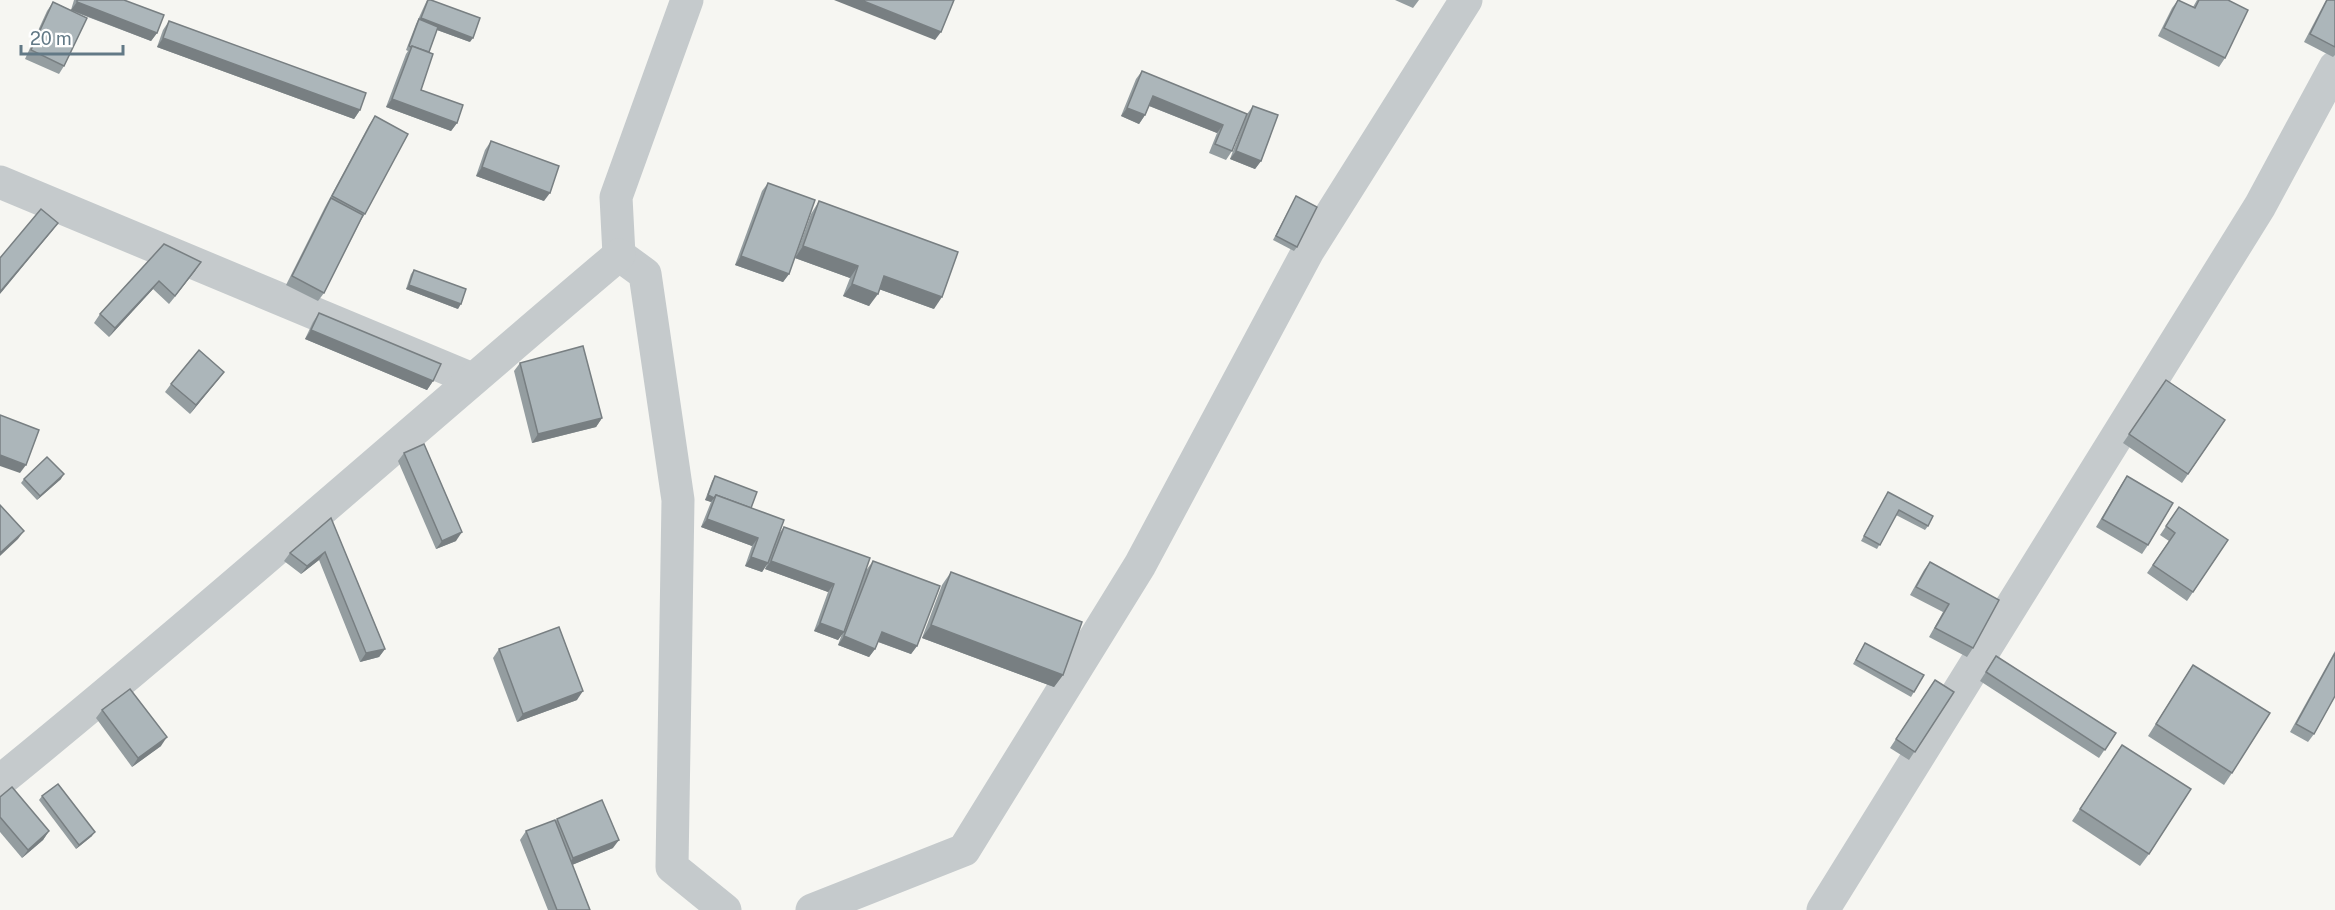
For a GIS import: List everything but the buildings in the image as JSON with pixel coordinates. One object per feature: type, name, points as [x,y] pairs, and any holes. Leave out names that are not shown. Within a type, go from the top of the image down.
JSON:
[{"type":"street","points":[[619,255],[616,197],[687,0]]},
{"type":"street","points":[[812,910],[964,850],[1140,565],[1308,250],[1466,0]]},
{"type":"street","points":[[1823,910],[2260,206],[2335,67]]},
{"type":"street","points":[[0,182],[472,379]]},
{"type":"street","points":[[0,781],[122,681],[619,255]]},
{"type":"street","points":[[619,255],[645,274],[678,500],[672,867],[725,910]]}]
